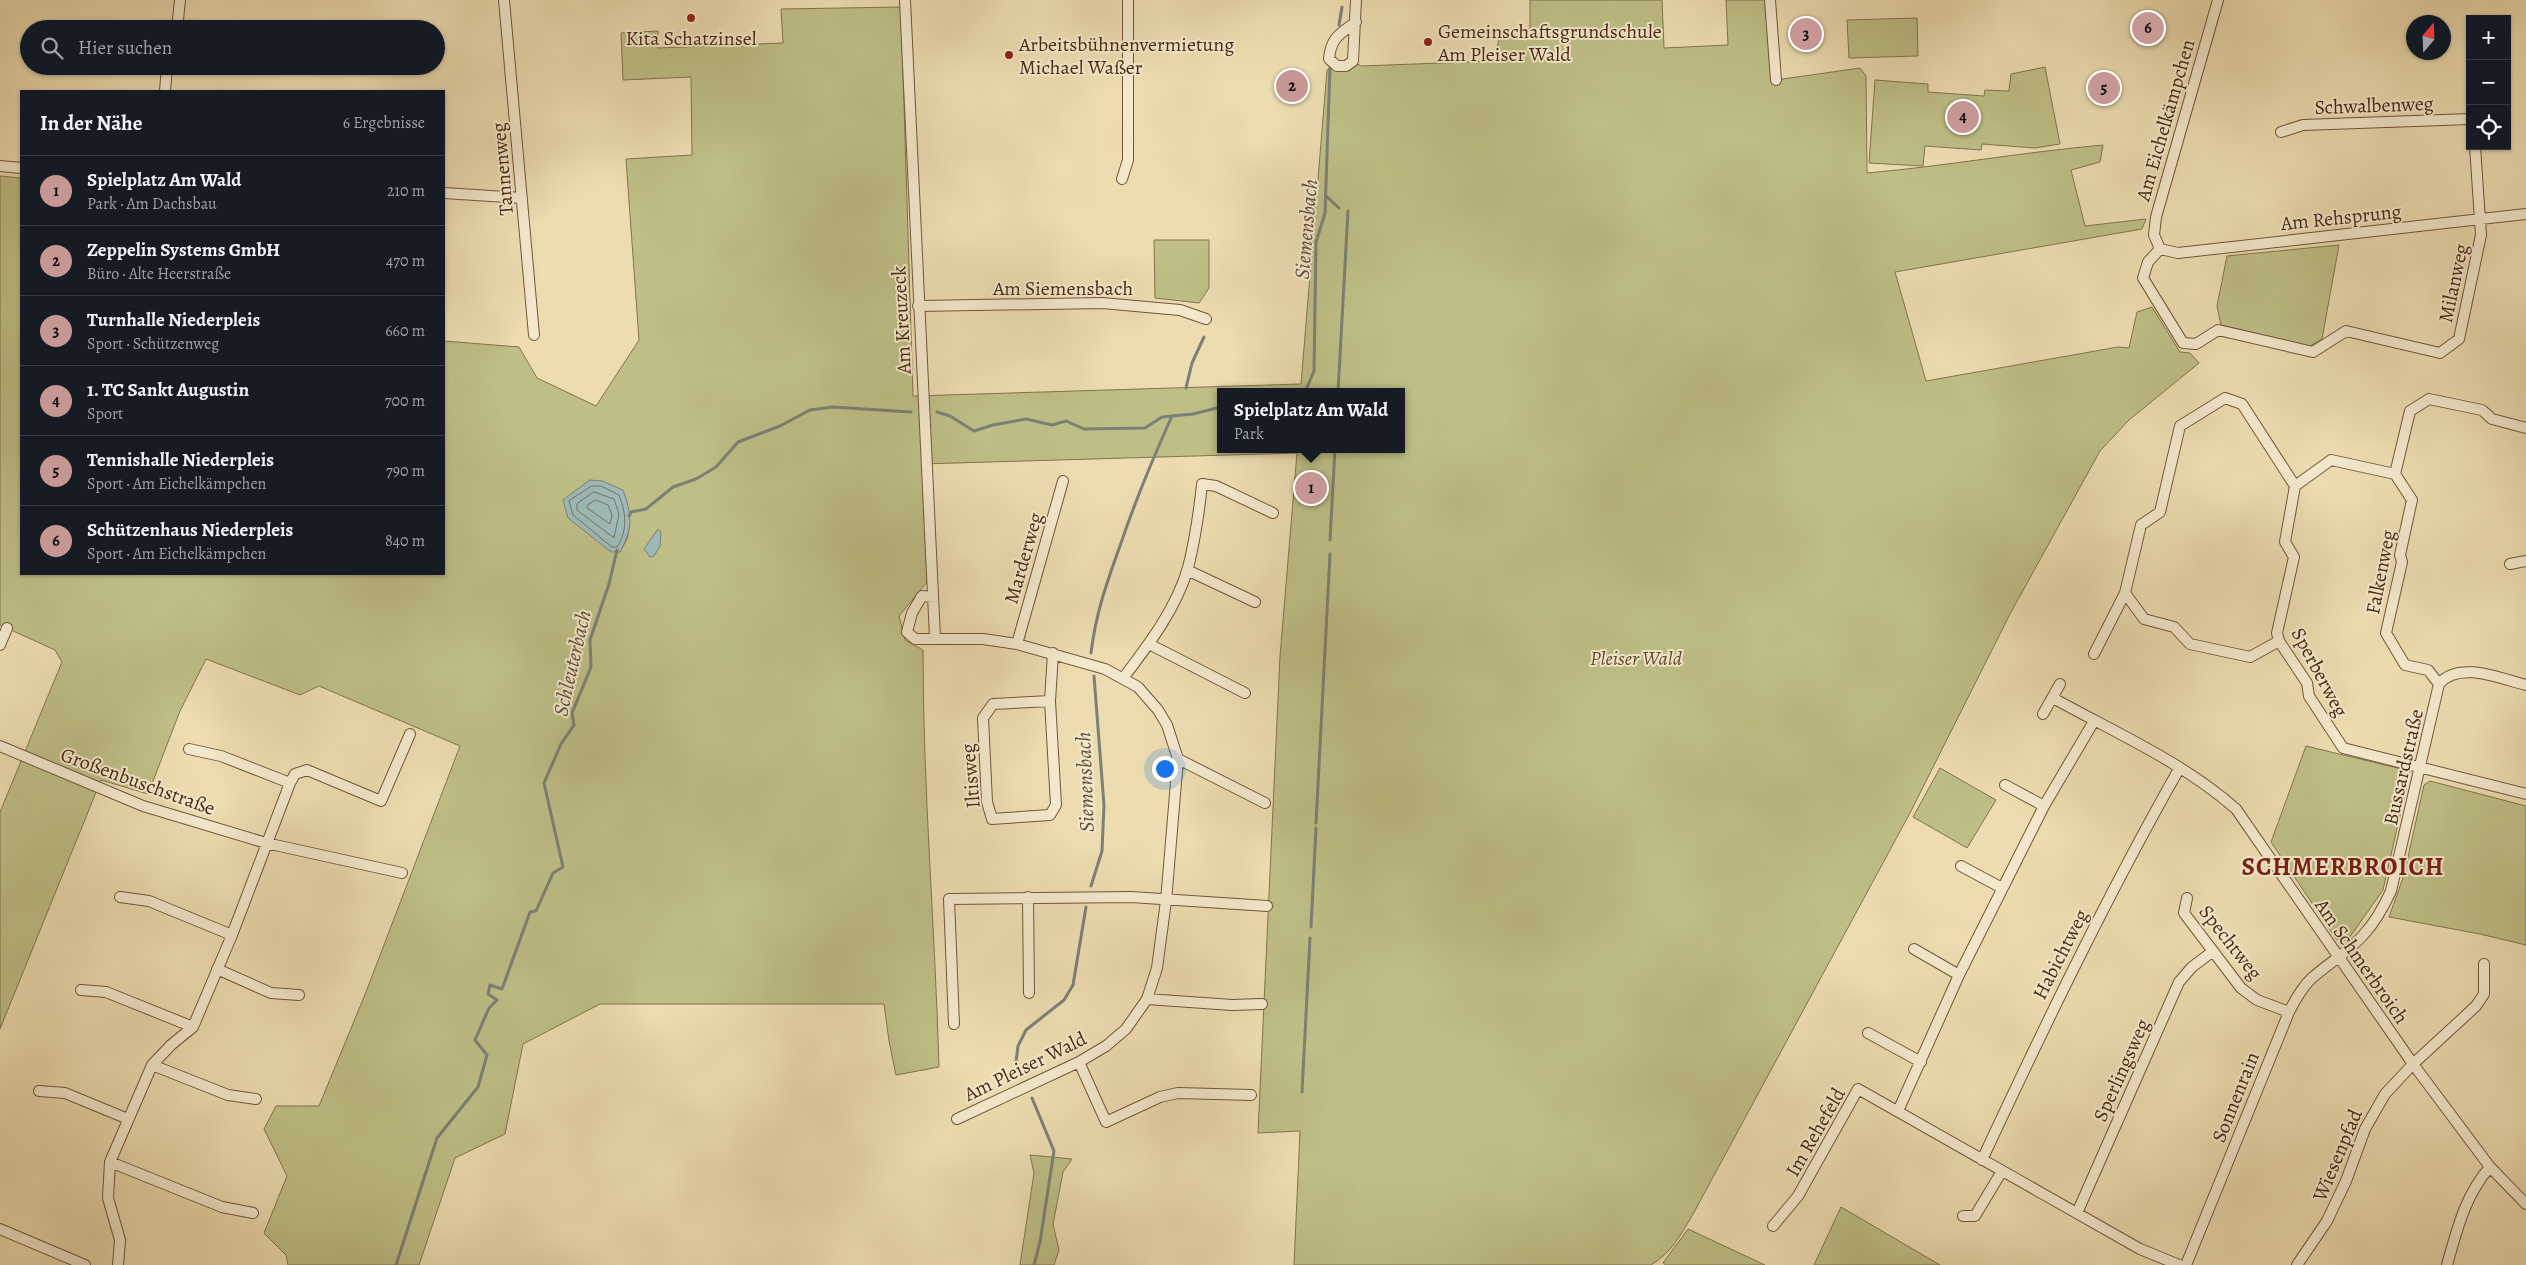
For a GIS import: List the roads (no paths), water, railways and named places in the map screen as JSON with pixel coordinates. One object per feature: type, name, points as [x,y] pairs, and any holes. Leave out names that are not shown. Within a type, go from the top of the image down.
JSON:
[{"type":"street","points":[[178,20],[180,0]]},
{"type":"street","name":"Tannenweg","points":[[504,0],[534,335]]},
{"type":"street","name":"Am Kreuzeck","points":[[905,0],[935,638]]},
{"type":"street","points":[[1122,179],[1128,160],[1128,0]]},
{"type":"street","points":[[1356,0],[1356,22]]},
{"type":"street","points":[[1770,0],[1776,80]]},
{"type":"street","name":"Am Eichelkämpchen","points":[[2160,249],[2154,235],[2156,217],[2218,0]]},
{"type":"street","points":[[165,90],[166,75]]},
{"type":"street","name":"Schwalbenweg","points":[[2281,132],[2303,125],[2466,119]]},
{"type":"street","points":[[2475,150],[2481,219]]},
{"type":"street","points":[[0,166],[20,168]]},
{"type":"street","points":[[445,193],[522,198]]},
{"type":"street","name":"Am Rehsprung","points":[[2160,249],[2178,253],[2526,214]]},
{"type":"street","name":"Milanweg","points":[[2160,249],[2148,262],[2143,278],[2182,343],[2196,344],[2218,330],[2312,352],[2346,331],[2440,353],[2459,339],[2482,235],[2481,219]]},
{"type":"street","name":"Am Siemensbach","points":[[918,306],[1102,303],[1180,310],[1206,319]]},
{"type":"street","points":[[2094,654],[2125,593],[2141,525],[2160,512],[2180,426],[2225,398],[2242,404],[2295,486],[2331,460],[2395,474],[2410,411],[2429,399],[2482,410],[2492,419],[2526,428]]},
{"type":"street","name":"Falkenweg","points":[[2395,474],[2412,500],[2400,555],[2402,562],[2386,633],[2405,665],[2428,670],[2439,684]]},
{"type":"street","name":"Marderweg","points":[[1017,644],[1063,481]]},
{"type":"street","points":[[1124,677],[1150,644],[1173,603],[1187,570],[1196,534],[1202,484],[1216,486],[1273,513]]},
{"type":"street","name":"Sperberweg","points":[[2295,486],[2285,542],[2294,557],[2277,633],[2279,641],[2307,684],[2309,696],[2343,748],[2405,762],[2420,768],[2526,794]]},
{"type":"street","points":[[2510,564],[2526,561]]},
{"type":"street","points":[[1187,570],[1255,602]]},
{"type":"street","points":[[2125,593],[2144,619],[2174,627],[2190,644],[2250,657],[2279,641]]},
{"type":"street","name":"Am Pleiser Wald","points":[[933,597],[922,596],[908,621],[907,632],[915,639],[935,638],[1017,644],[1106,669],[1124,677],[1138,687],[1158,710],[1166,724],[1178,759],[1166,901],[1157,968],[1147,999],[1126,1029],[1106,1046],[1079,1062],[957,1119]]},
{"type":"street","points":[[0,645],[8,628]]},
{"type":"street","points":[[1150,644],[1245,693]]},
{"type":"street","name":"Iltisweg","points":[[1050,700],[993,704],[983,718],[986,802],[992,820],[1050,815],[1056,805],[1050,700],[1053,653]]},
{"type":"street","name":"Bussardstraße","points":[[2338,959],[2365,934],[2375,921],[2391,890],[2439,684],[2454,674],[2472,672],[2526,685]]},
{"type":"street","points":[[2043,714],[2060,684]]},
{"type":"street","name":"Am Schmerbroich","points":[[2052,698],[2104,725],[2207,785],[2236,809],[2338,959],[2414,1064],[2490,1167],[2526,1204]]},
{"type":"street","points":[[1898,1111],[1959,976],[2002,888],[2044,806],[2094,721]]},
{"type":"street","points":[[118,1265],[120,1240],[108,1198],[110,1162],[152,1065],[171,1045],[193,1027],[232,935],[290,783],[295,774],[307,770],[382,800],[410,734]]},
{"type":"street","name":"Großenbuschstraße","points":[[0,746],[143,806],[266,843],[402,873]]},
{"type":"street","points":[[189,749],[221,756],[290,783]]},
{"type":"street","points":[[1178,759],[1265,803]]},
{"type":"street","name":"Habichtweg","points":[[1982,1160],[2088,936],[2127,860],[2179,769]]},
{"type":"street","points":[[2005,785],[2044,806]]},
{"type":"street","points":[[1961,866],[2002,888]]},
{"type":"street","points":[[120,897],[149,900],[232,935]]},
{"type":"street","points":[[1028,897],[1029,993]]},
{"type":"street","points":[[954,1024],[949,899],[1130,897],[1166,901],[1267,906]]},
{"type":"street","name":"Spechtweg","points":[[2187,898],[2184,913],[2241,988],[2257,1000],[2288,1012]]},
{"type":"street","points":[[1914,950],[1959,976]]},
{"type":"street","name":"Sperlingsweg","points":[[2077,1213],[2179,982],[2192,968],[2212,952]]},
{"type":"street","name":"Sonnenrain","points":[[2186,1265],[2288,1012],[2298,993],[2312,978],[2338,959]]},
{"type":"street","points":[[2414,1064],[2476,1006],[2484,994],[2484,964]]},
{"type":"street","points":[[217,969],[271,993],[299,995]]},
{"type":"street","points":[[81,990],[106,992],[193,1027]]},
{"type":"street","points":[[1147,999],[1232,1005],[1262,1004]]},
{"type":"street","points":[[1868,1033],[1920,1062]]},
{"type":"street","points":[[1079,1062],[1106,1122],[1160,1097],[1178,1093],[1251,1094]]},
{"type":"street","name":"Wiesenpfad","points":[[2297,1265],[2328,1221],[2376,1109],[2385,1094],[2414,1064]]},
{"type":"street","points":[[152,1065],[228,1095],[256,1099]]},
{"type":"street","name":"Im Rehefeld","points":[[1774,1226],[1798,1196],[1858,1089],[2140,1249],[2179,1265]]},
{"type":"street","points":[[39,1091],[65,1093],[128,1119]]},
{"type":"street","points":[[110,1162],[222,1207],[253,1212]]},
{"type":"street","points":[[2447,1265],[2468,1198],[2478,1181],[2490,1167]]},
{"type":"street","points":[[1963,1216],[1975,1216],[2002,1172]]},
{"type":"street","points":[[0,1228],[85,1265]]},
{"type":"water","points":[[590,480],[602,481],[623,490],[630,521],[627,536],[620,552],[611,552],[568,518],[563,500]]},
{"type":"water","points":[[658,529],[661,532],[660,546],[654,556],[650,557],[644,549]]},
{"type":"waterway","name":"Siemensbach","points":[[1339,25],[1342,7]]},
{"type":"waterway","name":"Siemensbach","points":[[1307,388],[1314,371],[1316,242],[1325,213],[1330,67]]},
{"type":"waterway","points":[[1326,196],[1339,208]]},
{"type":"waterway","points":[[1338,388],[1348,211]]},
{"type":"waterway","points":[[1186,388],[1192,363],[1204,337]]},
{"type":"waterway","name":"Schleuterbach","points":[[629,516],[631,512],[646,509],[673,487],[696,479],[716,467],[738,442],[780,426],[810,410],[833,407],[911,412]]},
{"type":"waterway","name":"Siemensbach","points":[[1091,653],[1099,610],[1111,571],[1151,463],[1172,416],[1193,414],[1217,408]]},
{"type":"waterway","name":"Schleuterbach","points":[[937,412],[950,416],[974,431],[993,425],[1026,419],[1052,425],[1066,421],[1084,429],[1145,428],[1162,417],[1172,416]]},
{"type":"waterway","points":[[1330,540],[1335,453]]},
{"type":"waterway","name":"Schleuterbach","points":[[396,1265],[437,1138],[478,1087],[487,1055],[475,1040],[489,1008],[497,1000],[488,994],[490,985],[502,989],[530,912],[536,911],[553,873],[563,867],[544,783],[561,744],[574,725],[572,713],[591,667],[590,640],[609,584],[617,550]]},
{"type":"waterway","points":[[1316,823],[1330,554]]},
{"type":"waterway","name":"Siemensbach","points":[[1091,886],[1102,851],[1104,805],[1094,676]]},
{"type":"waterway","points":[[1311,927],[1316,828]]},
{"type":"waterway","name":"Siemensbach","points":[[1016,1062],[1018,1046],[1026,1030],[1064,1000],[1073,985],[1086,907]]},
{"type":"waterway","points":[[1302,1092],[1310,938]]},
{"type":"waterway","name":"Siemensbach","points":[[1032,1098],[1054,1151],[1040,1242],[1034,1265]]},
{"type":"place","name":"Kita Schatzinsel","points":[[691,18]]},
{"type":"place","name":"Schützenhaus Niederpleis","points":[[2148,28]]},
{"type":"place","name":"Turnhalle Niederpleis","points":[[1806,34]]},
{"type":"place","name":"Gemeinschaftsgrundschule Am Pleiser Wald","points":[[1428,42]]},
{"type":"place","name":"Arbeitsbühnenvermietung Michael Waßer","points":[[1009,55]]},
{"type":"place","name":"Zeppelin Systems GmbH","points":[[1292,86]]},
{"type":"place","name":"Tennishalle Niederpleis","points":[[2104,88]]},
{"type":"place","name":"1. TC Sankt Augustin","points":[[1963,117]]},
{"type":"place","name":"Spielplatz Am Wald","points":[[1311,488]]},
{"type":"district","name":"SCHMERBROICH","points":[[2343,866]]},
{"type":"park label","name":"Pleiser Wald","points":[[1636,658]]}]
